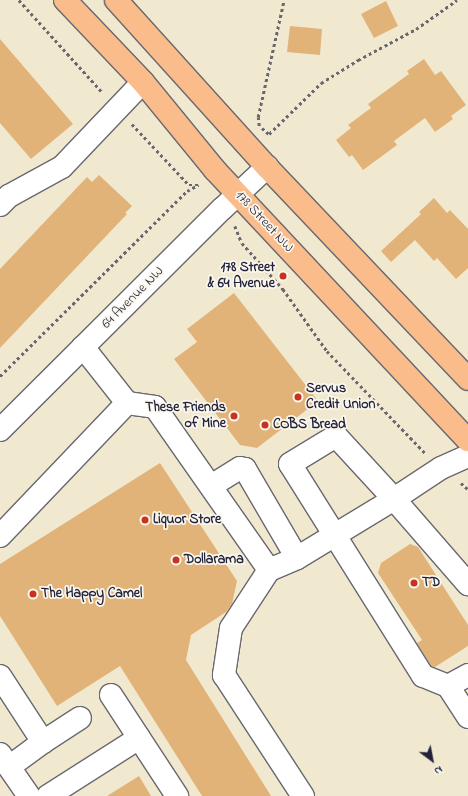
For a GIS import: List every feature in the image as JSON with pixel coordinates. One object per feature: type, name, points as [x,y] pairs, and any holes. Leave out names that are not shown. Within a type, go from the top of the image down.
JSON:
[{"type":"main road","name":"178 Street NW","points":[[65,0],[143,82],[207,178],[238,194],[468,440]]},
{"type":"main road","points":[[116,0],[266,167],[468,379]]},
{"type":"street","points":[[3,196],[62,167],[143,82]]},
{"type":"street","name":"64 Avenue NW","points":[[0,430],[266,167]]},
{"type":"street","points":[[83,347],[127,403],[155,407],[269,570]]},
{"type":"street","points":[[0,536],[127,403]]},
{"type":"street","points":[[468,584],[394,499],[336,436],[290,464],[423,676],[448,686],[468,717]]},
{"type":"street","points":[[303,796],[224,675],[231,628],[269,570],[297,558],[394,499],[441,468],[468,456]]},
{"type":"street","points":[[211,486],[240,468],[245,469],[297,558]]},
{"type":"street","points":[[448,686],[468,675]]},
{"type":"street","points":[[0,676],[43,742]]},
{"type":"street","points":[[111,695],[177,796]]},
{"type":"street","points":[[29,796],[4,761],[43,742],[80,718]]},
{"type":"street","points":[[48,796],[139,738]]},
{"type":"path","points":[[284,0],[258,117],[260,125],[269,134],[321,83],[358,60],[416,29],[457,0]]},
{"type":"path","points":[[244,142],[260,125]]},
{"type":"path","points":[[0,376],[187,191],[207,178],[222,209],[232,220],[242,243],[283,289],[328,351],[441,468],[468,489]]},
{"type":"building","points":[[386,1],[398,26],[374,38],[361,14]]},
{"type":"building","points":[[290,26],[322,29],[320,55],[287,52]]},
{"type":"building","points":[[0,39],[73,124],[31,159],[0,123]]},
{"type":"building","points":[[424,59],[435,75],[441,71],[466,105],[451,116],[453,119],[435,132],[425,118],[394,141],[397,145],[363,170],[352,155],[349,157],[336,140],[351,128],[348,125],[371,108],[368,104],[409,74],[407,71]]},
{"type":"building","points":[[99,175],[132,206],[125,213],[127,214],[0,348],[0,269],[87,177],[92,182]]},
{"type":"building","points":[[434,198],[447,213],[450,210],[468,229],[468,268],[456,279],[437,258],[434,261],[415,240],[391,262],[381,251],[421,214],[419,212]]},
{"type":"building","points":[[234,293],[318,401],[257,448],[240,445],[174,359],[197,342],[187,329]]},
{"type":"building","points":[[160,463],[237,581],[232,604],[226,612],[191,635],[186,660],[271,796],[202,796],[120,666],[57,706],[0,616],[0,564]]},
{"type":"building","points":[[410,544],[418,547],[468,625],[468,646],[435,667],[431,666],[417,643],[422,640],[378,573],[381,563]]},
{"type":"building","points":[[139,776],[151,796],[107,796]]},
{"type":"place","name":"178 Street & 64 Avenue","points":[[283,276]]},
{"type":"place","name":"Servus Credit Union","points":[[298,397]]},
{"type":"place","name":"These Friends of Mine","points":[[234,416]]},
{"type":"place","name":"COBS Bread","points":[[265,425]]},
{"type":"place","name":"Liquor Store","points":[[145,520]]},
{"type":"place","name":"Dollarama","points":[[176,560]]},
{"type":"place","name":"TD","points":[[414,583]]},
{"type":"place","name":"The Happy Camel","points":[[33,594]]}]
